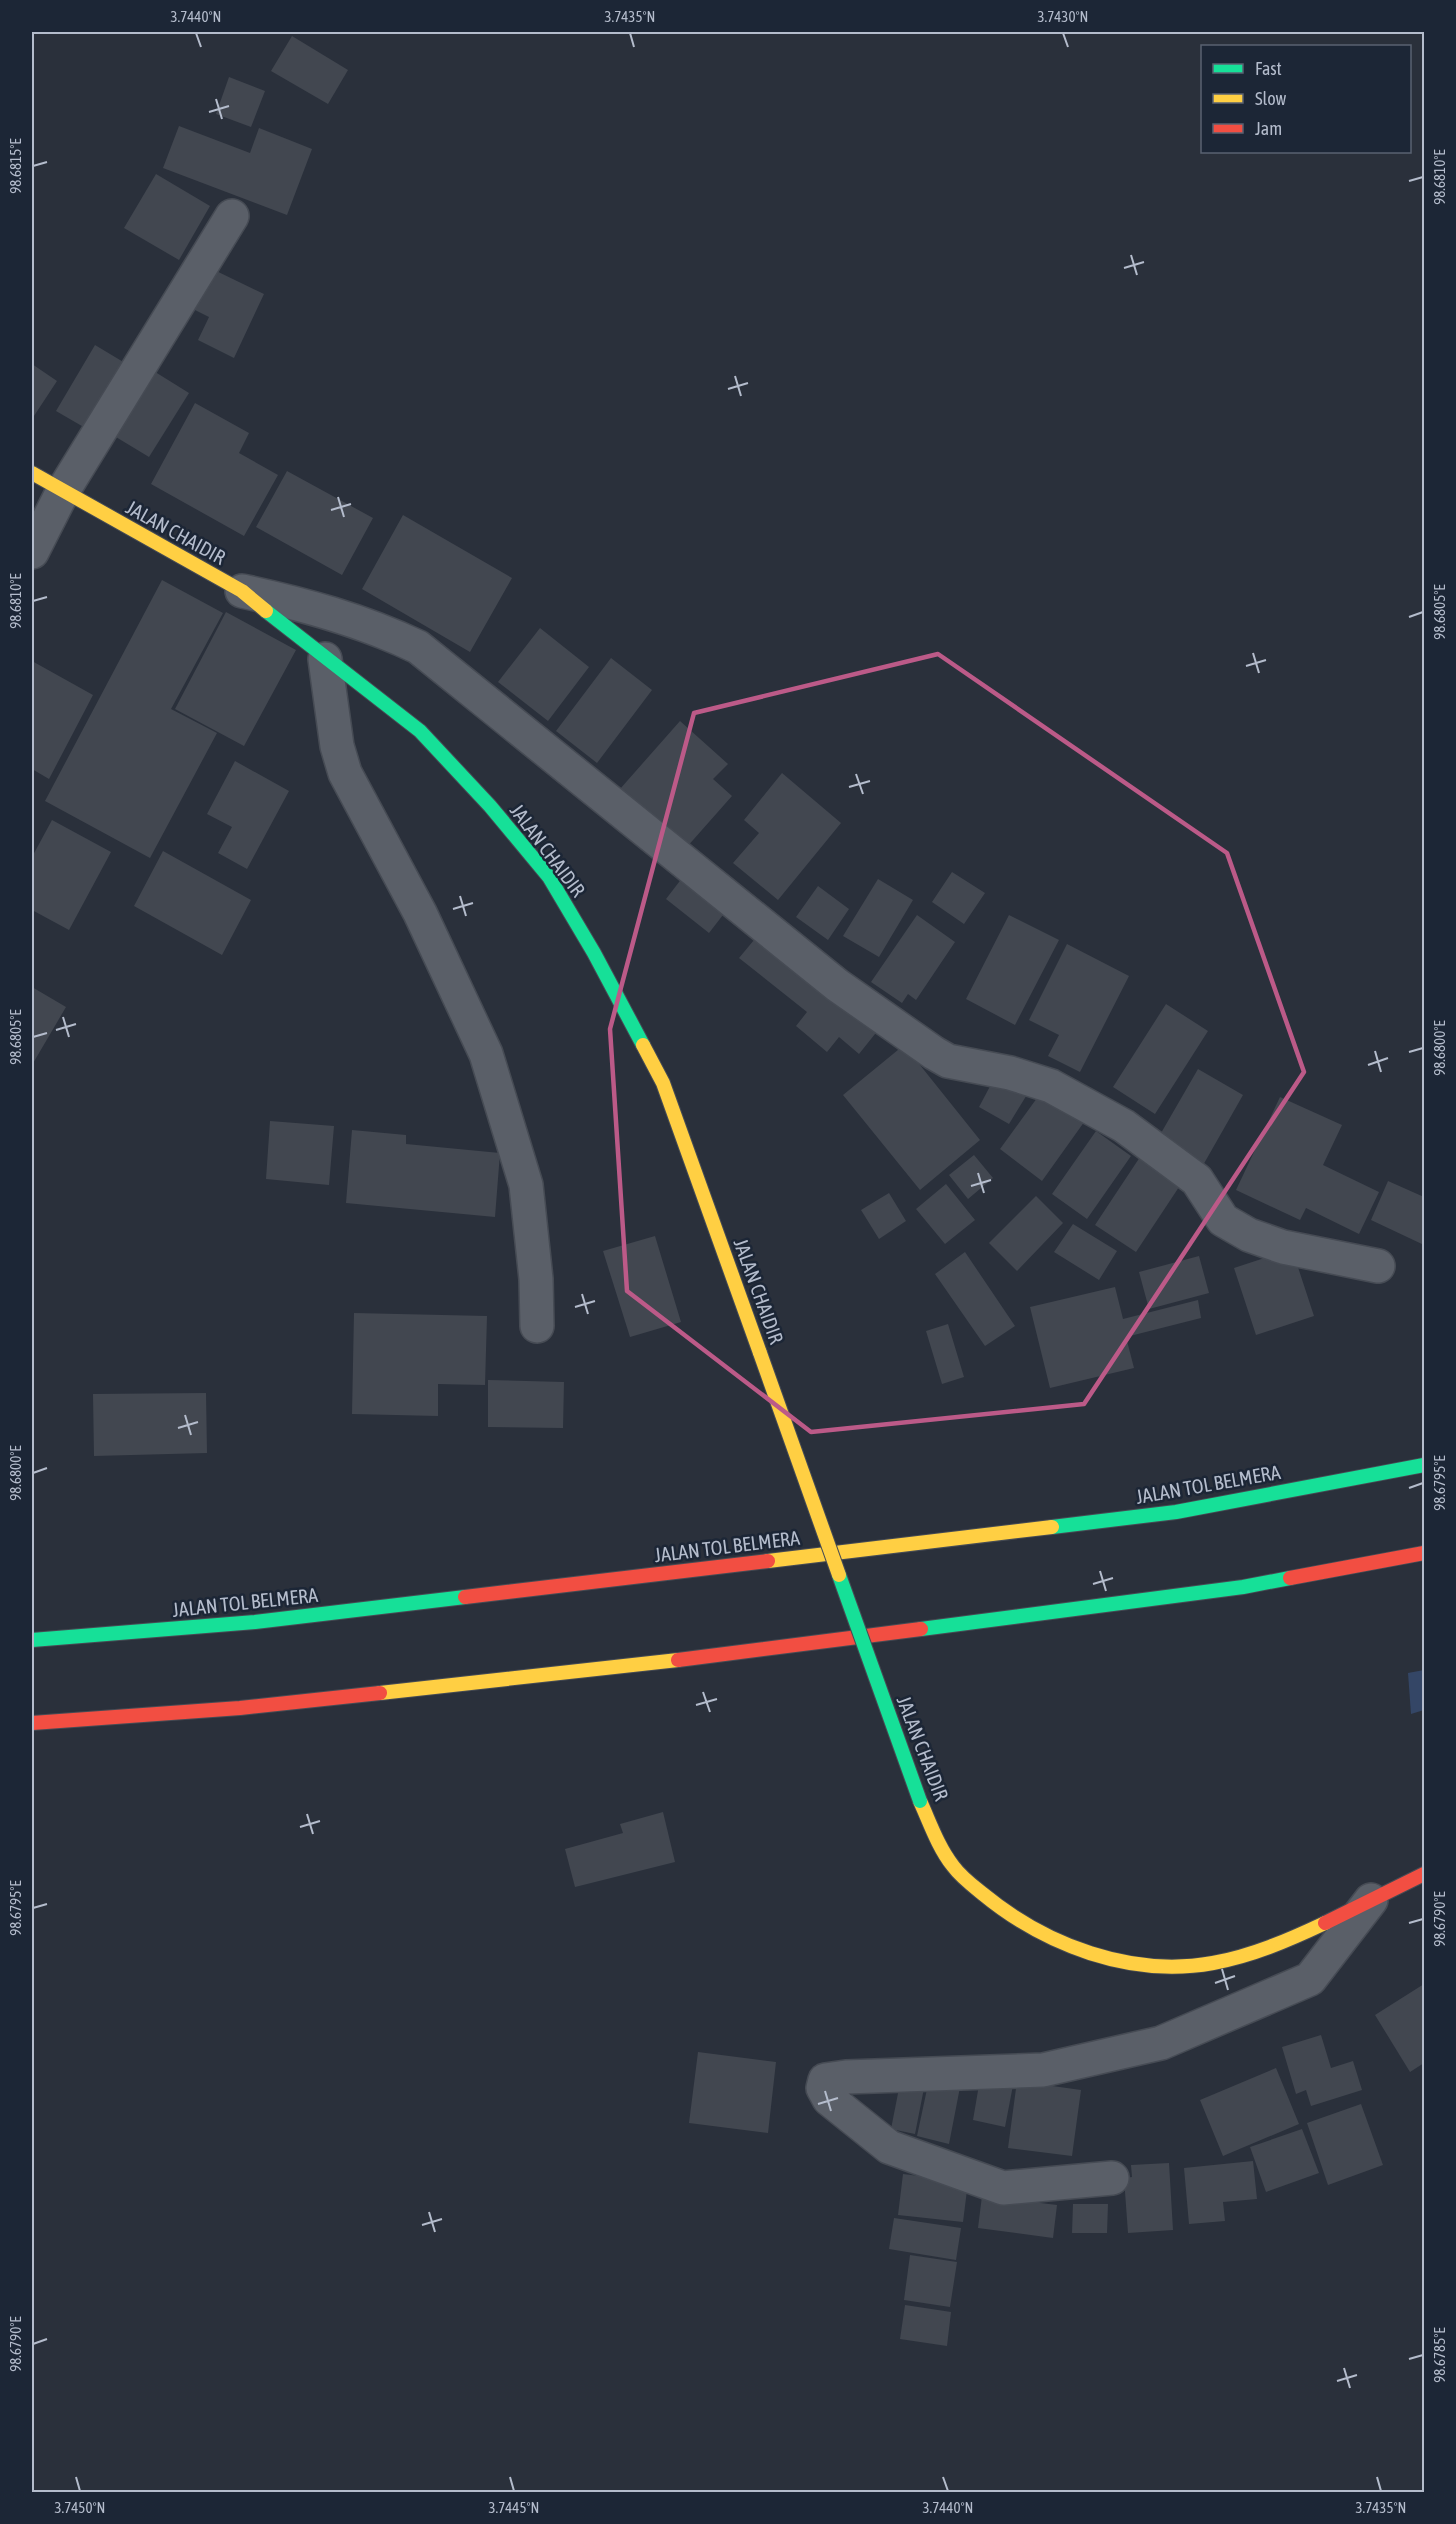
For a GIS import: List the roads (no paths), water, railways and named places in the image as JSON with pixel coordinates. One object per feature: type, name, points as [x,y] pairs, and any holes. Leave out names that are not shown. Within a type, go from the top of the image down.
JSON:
[{"type":"main road","name":"JALAN CHAIDIR","points":[[32,473],[242,591],[325,659],[420,731],[490,806],[549,877],[594,952],[663,1083],[920,1801],[953,1866],[1001,1911],[1064,1945],[1130,1964],[1192,1965],[1245,1956],[1425,1874]]},
{"type":"main road","name":"JALAN TOL BELMERA","points":[[32,1640],[255,1622],[1176,1512],[1425,1465]]},
{"type":"main road","points":[[32,1723],[240,1708],[729,1654],[1243,1587],[1425,1553]]},
{"type":"street","points":[[32,552],[63,491],[232,216]]},
{"type":"street","points":[[242,591],[291,601],[372,625],[418,646],[837,985],[948,1062],[1010,1073],[1050,1086],[1124,1126],[1197,1180],[1223,1220],[1249,1235],[1283,1246],[1378,1266]]},
{"type":"street","points":[[325,659],[337,746],[345,773],[420,914],[486,1053],[526,1185],[536,1279],[537,1326]]},
{"type":"street","points":[[1112,2178],[1003,2188],[889,2147],[829,2099],[823,2088],[825,2080],[846,2077],[1044,2070],[1161,2043],[1310,1979],[1371,1900]]},
{"type":"water","points":[[1424,1670],[1424,1710],[1411,1714],[1408,1673]]}]
